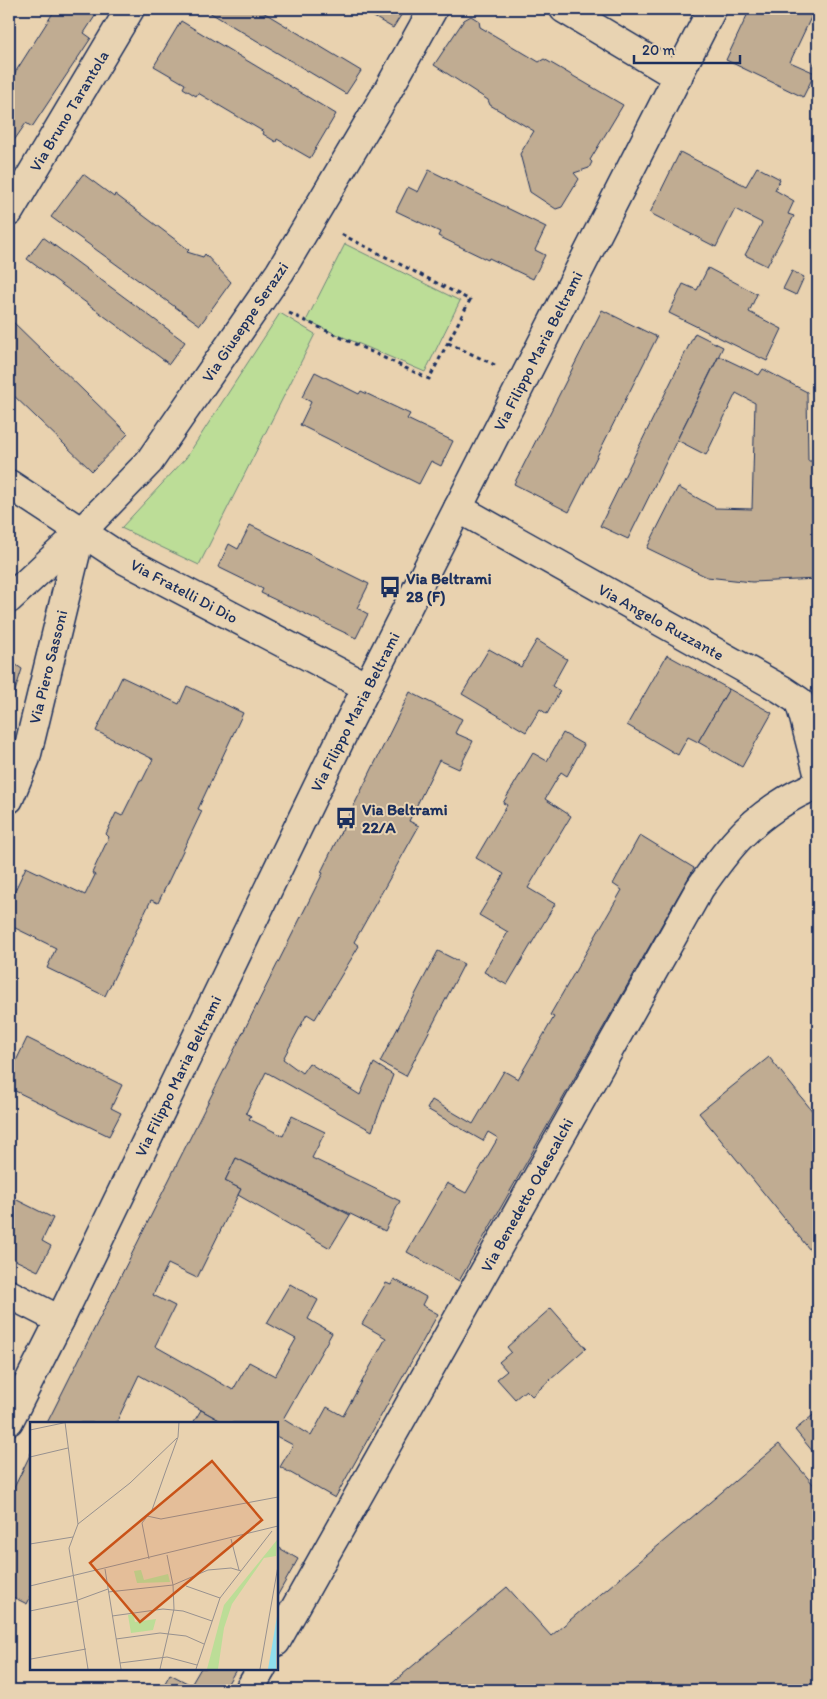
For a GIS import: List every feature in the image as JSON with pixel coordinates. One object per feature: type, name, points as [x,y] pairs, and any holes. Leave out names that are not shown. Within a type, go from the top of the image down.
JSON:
[{"type":"street","name":"Via Bruno Tarantola","points":[[9,212],[130,9]]},
{"type":"street","name":"Via Giuseppe Serazzi","points":[[9,599],[81,532],[149,462],[280,272],[387,92],[433,9]]},
{"type":"street","points":[[564,9],[678,77]]},
{"type":"street","name":"Via Filippo Maria Beltrami","points":[[9,1421],[60,1320],[367,687],[712,9]]},
{"type":"street","name":"Via Fratelli Di Dio","points":[[9,484],[123,559],[367,687]]},
{"type":"street","name":"Via Angelo Ruzzante","points":[[458,508],[781,689],[799,701],[818,774]]},
{"type":"street","name":"Via Piero Sassoni","points":[[9,799],[26,758],[81,532]]},
{"type":"street","name":"Via Benedetto Odescalchi","points":[[278,1638],[700,888],[738,838],[770,812],[801,791],[818,785]]},
{"type":"street","points":[[9,1294],[60,1320]]},
{"type":"street","points":[[249,1690],[261,1669]]},
{"type":"path","points":[[285,311],[429,379],[470,300],[335,231]]},
{"type":"path","points":[[448,343],[497,366]]},
{"type":"green space","points":[[345,244],[460,301],[425,372],[306,321]]},
{"type":"green space","points":[[280,313],[315,334],[199,565],[121,528],[186,458]]},
{"type":"building","points":[[47,9],[99,10],[84,33],[91,38],[32,127],[26,123],[11,145],[9,143],[9,82],[53,13]]},
{"type":"building","points":[[204,9],[258,9],[361,71],[346,94]]},
{"type":"building","points":[[360,9],[405,9],[393,28]]},
{"type":"building","points":[[750,9],[815,9],[790,62],[815,73],[803,97],[726,60]]},
{"type":"building","points":[[471,16],[479,21],[480,27],[539,62],[544,59],[623,105],[590,160],[592,162],[589,168],[574,173],[579,179],[562,207],[556,209],[530,192],[520,154],[534,131],[490,105],[488,100],[434,65],[464,20]]},
{"type":"building","points":[[181,21],[336,114],[310,158],[277,139],[276,142],[263,134],[264,132],[198,93],[196,96],[183,88],[185,84],[154,66]]},
{"type":"building","points":[[818,55],[818,68],[813,65]]},
{"type":"building","points":[[680,152],[746,186],[757,167],[780,179],[775,190],[794,201],[788,214],[794,216],[767,266],[745,255],[762,223],[735,209],[716,247],[650,213]]},
{"type":"building","points":[[429,170],[546,227],[535,250],[545,255],[533,279],[438,236],[440,232],[396,211],[408,187],[418,192]]},
{"type":"building","points":[[83,174],[114,197],[115,194],[189,250],[187,252],[203,257],[205,254],[231,282],[200,325],[51,217]]},
{"type":"building","points":[[818,233],[818,262],[815,261]]},
{"type":"building","points":[[43,237],[185,342],[169,364],[27,259]]},
{"type":"building","points":[[708,268],[757,294],[749,312],[782,329],[767,361],[669,313],[683,284],[697,290]]},
{"type":"building","points":[[792,271],[804,277],[796,295],[783,289]]},
{"type":"building","points":[[602,310],[657,337],[569,512],[514,484]]},
{"type":"building","points":[[9,318],[128,434],[92,471],[9,391]]},
{"type":"building","points":[[695,333],[723,347],[628,539],[600,526]]},
{"type":"building","points":[[719,356],[759,375],[763,369],[807,392],[808,461],[818,461],[818,579],[752,582],[707,577],[647,548],[678,487],[715,508],[752,509],[755,403],[736,393],[706,455],[677,440]]},
{"type":"building","points":[[315,372],[359,394],[361,391],[410,414],[407,419],[453,441],[441,466],[431,461],[419,484],[300,425],[311,402],[302,397]]},
{"type":"building","points":[[250,525],[369,584],[357,608],[368,614],[356,638],[261,593],[263,589],[218,567],[229,544],[238,549]]},
{"type":"building","points":[[537,640],[567,659],[552,686],[560,691],[547,714],[540,709],[526,732],[462,694],[489,649],[521,667]]},
{"type":"building","points":[[667,655],[729,689],[698,742],[688,737],[678,755],[627,725]]},
{"type":"building","points":[[9,660],[22,669],[9,710]]},
{"type":"building","points":[[122,677],[179,704],[187,686],[243,713],[198,809],[202,811],[158,903],[151,900],[105,996],[47,968],[56,948],[9,925],[9,903],[26,867],[85,895],[95,875],[92,873],[109,837],[106,834],[116,813],[122,816],[153,759],[96,731]]},
{"type":"building","points":[[729,689],[772,713],[742,767],[698,742]]},
{"type":"building","points":[[410,692],[462,719],[455,733],[473,741],[459,769],[439,760],[409,821],[419,826],[354,942],[359,946],[315,1019],[307,1014],[283,1059],[302,1073],[309,1063],[360,1095],[374,1063],[393,1075],[372,1131],[266,1072],[246,1113],[251,1116],[249,1119],[283,1136],[292,1116],[325,1132],[312,1158],[400,1201],[385,1231],[236,1158],[225,1181],[241,1189],[197,1278],[168,1264],[153,1295],[175,1306],[155,1346],[233,1390],[249,1362],[275,1376],[296,1339],[267,1323],[290,1284],[318,1300],[308,1319],[332,1333],[283,1419],[311,1436],[327,1407],[343,1416],[386,1338],[362,1324],[386,1283],[391,1285],[394,1279],[426,1297],[422,1305],[438,1314],[335,1498],[280,1467],[293,1445],[278,1437],[278,1422],[220,1422],[139,1375],[116,1422],[48,1422],[323,873],[321,872]]},
{"type":"building","points":[[563,733],[584,745],[567,776],[561,772],[545,799],[571,816],[528,888],[555,904],[507,985],[484,972],[508,932],[479,915],[504,874],[476,858],[507,805],[503,803],[533,753],[547,761]]},
{"type":"building","points":[[640,835],[694,868],[459,1281],[407,1252],[447,1183],[466,1193],[498,1138],[488,1132],[483,1141],[427,1109],[432,1100],[473,1124],[504,1071],[518,1079],[554,1017],[550,1015],[622,890],[613,884]]},
{"type":"building","points":[[438,951],[464,964],[406,1076],[380,1062]]},
{"type":"building","points":[[27,1038],[122,1085],[111,1108],[121,1113],[109,1136],[9,1088],[9,1057],[16,1061]]},
{"type":"building","points":[[769,1057],[818,1118],[818,1260],[699,1113]]},
{"type":"building","points":[[236,1158],[350,1215],[330,1248],[238,1195],[241,1189],[225,1181]]},
{"type":"building","points":[[9,1196],[53,1218],[42,1241],[51,1246],[38,1271],[9,1257]]},
{"type":"building","points":[[551,1308],[586,1348],[532,1396],[526,1390],[515,1399],[497,1379],[507,1371],[499,1362],[511,1352],[507,1347]]},
{"type":"building","points":[[201,1410],[221,1421],[220,1422],[194,1422]]},
{"type":"building","points":[[818,1411],[818,1458],[795,1430]]},
{"type":"building","points":[[779,1444],[818,1490],[818,1690],[384,1690],[507,1587],[551,1636]]},
{"type":"building","points":[[30,1455],[30,1598],[27,1604],[9,1595],[9,1498]]},
{"type":"building","points":[[278,1547],[298,1559],[278,1594]]},
{"type":"building","points":[[200,1669],[236,1669],[224,1690],[161,1690],[170,1674],[191,1685]]},
{"type":"place","name":"Via Beltrami 28 (F)","points":[[390,587]]},
{"type":"place","name":"Via Beltrami 22/A","points":[[346,818]]}]
